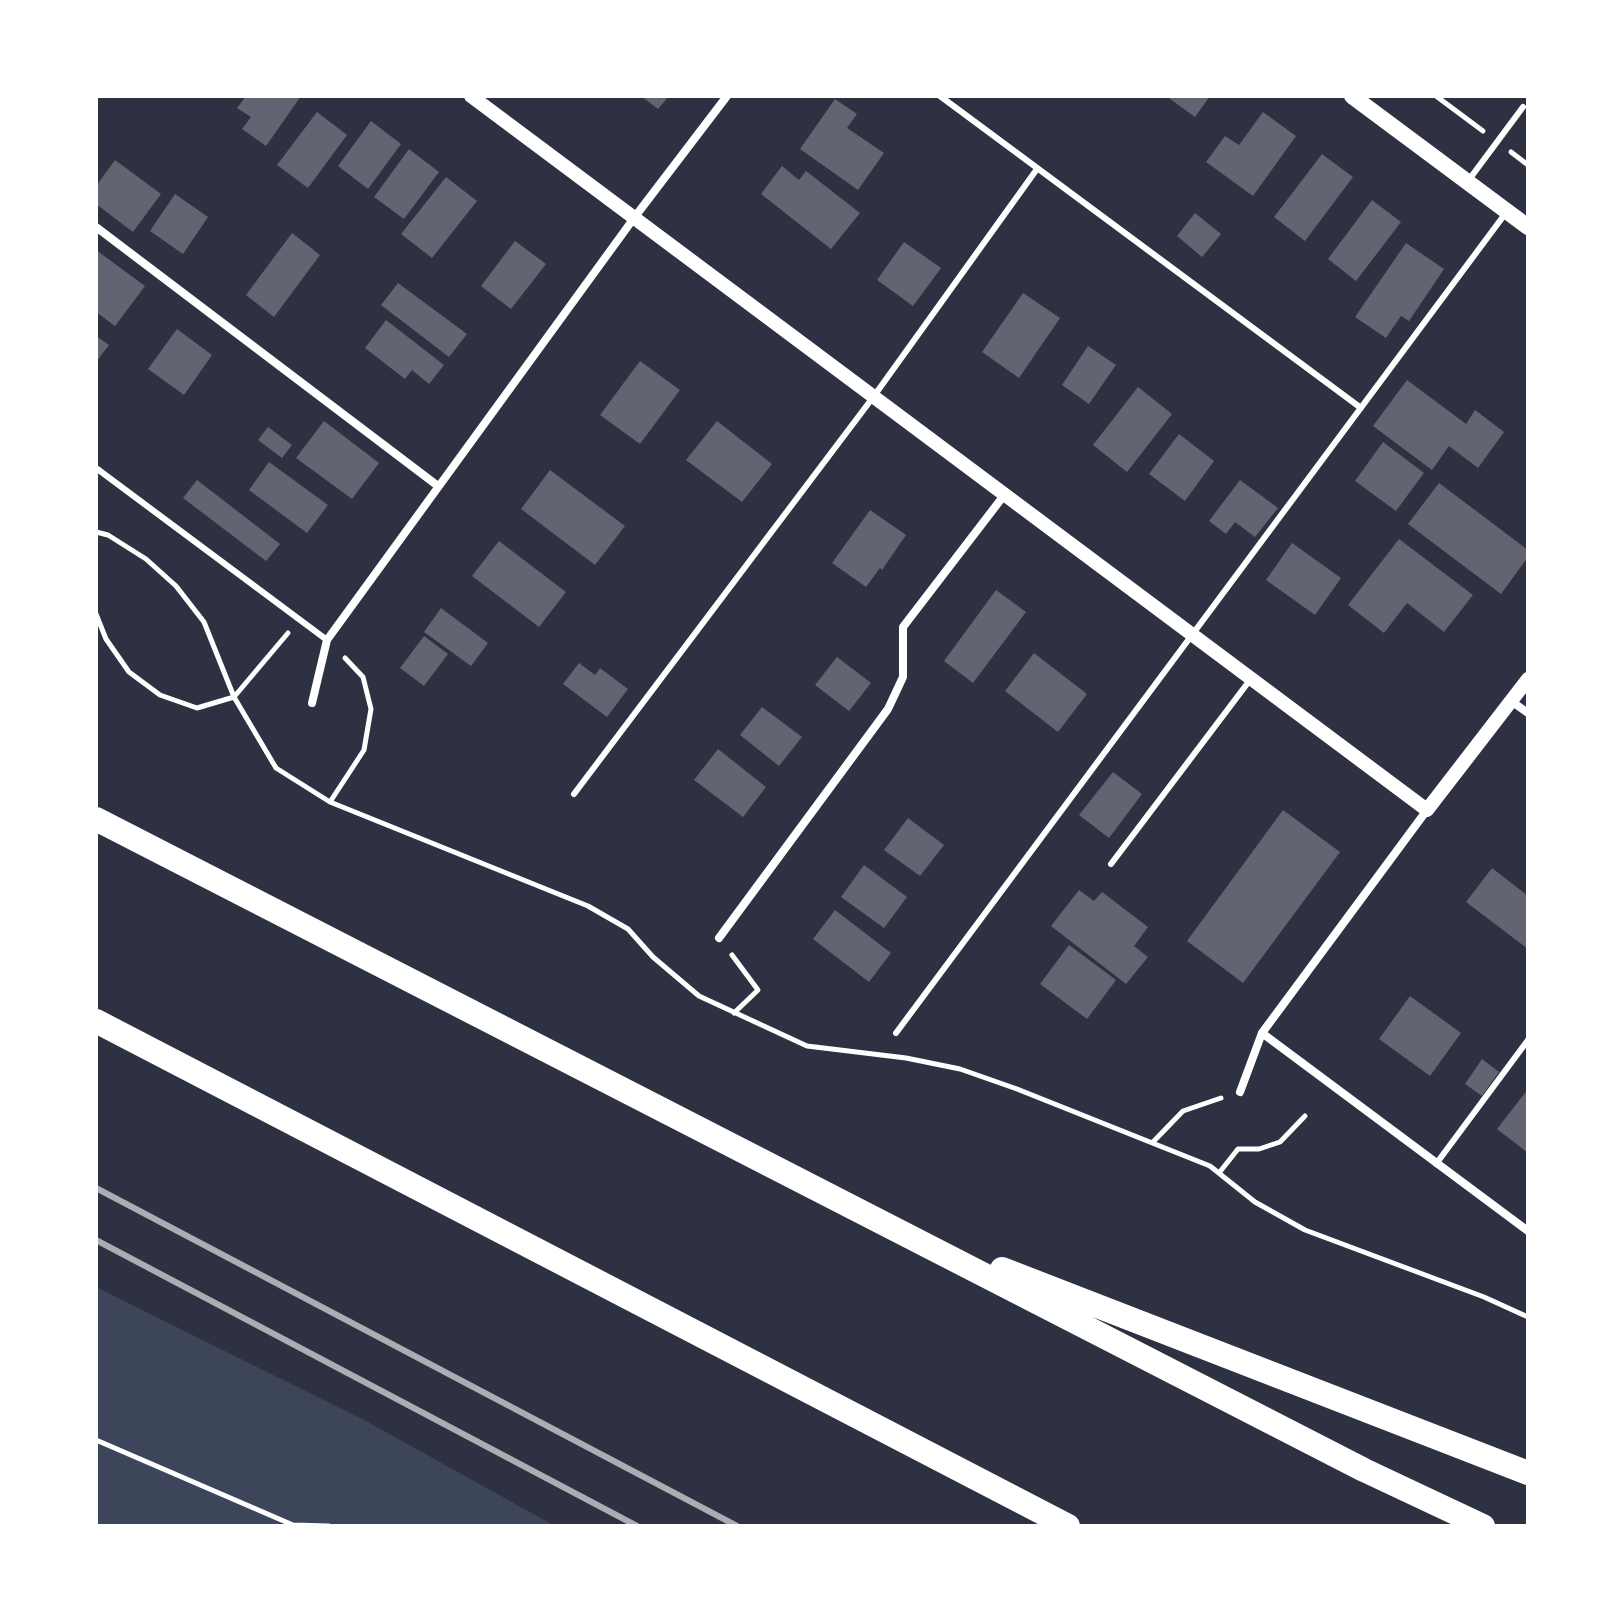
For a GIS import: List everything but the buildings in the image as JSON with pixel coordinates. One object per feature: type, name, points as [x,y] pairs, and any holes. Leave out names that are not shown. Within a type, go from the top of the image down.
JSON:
[{"type":"highway","points":[[96,819],[1364,1470],[1483,1526]]},
{"type":"highway","points":[[96,1021],[1068,1526]]},
{"type":"highway","points":[[884,1223],[1528,1473]]},
{"type":"main road","points":[[1352,96],[1528,227]]},
{"type":"street","points":[[471,96],[1427,810]]},
{"type":"street","points":[[312,703],[327,640],[634,218],[727,96]]},
{"type":"street","points":[[96,227],[438,486]]},
{"type":"street","points":[[719,938],[888,709],[903,677],[903,627],[1005,494]]},
{"type":"street","points":[[1240,1092],[1262,1033],[1528,679]]},
{"type":"street","points":[[1511,701],[1528,713]]},
{"type":"street","points":[[1262,1033],[1528,1231]]},
{"type":"lane","points":[[940,96],[1361,408]]},
{"type":"lane","points":[[1468,181],[1523,107]]},
{"type":"lane","points":[[574,794],[874,396],[1037,169]]},
{"type":"lane","points":[[896,1033],[1507,211]]},
{"type":"lane","points":[[96,468],[327,640]]},
{"type":"lane","points":[[1111,864],[1252,677]]},
{"type":"lane","points":[[1436,1164],[1528,1040]]},
{"type":"path","points":[[96,532],[108,535],[146,559],[176,586],[204,622],[234,697],[276,768],[330,802],[588,906],[628,929],[653,957],[699,996],[807,1046],[906,1058],[960,1069],[1210,1166],[1255,1202],[1305,1230],[1484,1297],[1528,1317]]},
{"type":"path","points":[[96,614],[106,639],[129,672],[160,695],[197,708],[234,697],[290,631],[327,640],[363,677],[371,709],[364,750],[330,802]]},
{"type":"path","points":[[719,938],[758,990],[734,1013]]},
{"type":"path","points":[[1153,1142],[1183,1111],[1240,1092]]},
{"type":"path","points":[[1219,1173],[1238,1149],[1259,1149],[1280,1142],[1305,1116]]},
{"type":"path","points":[[96,1440],[293,1526],[329,1526]]},
{"type":"shaded area","points":[[96,1287],[368,1422],[555,1526],[96,1526]]},
{"type":"railway","points":[[96,1188],[737,1526]]},
{"type":"railway","points":[[96,1240],[637,1526]]}]
